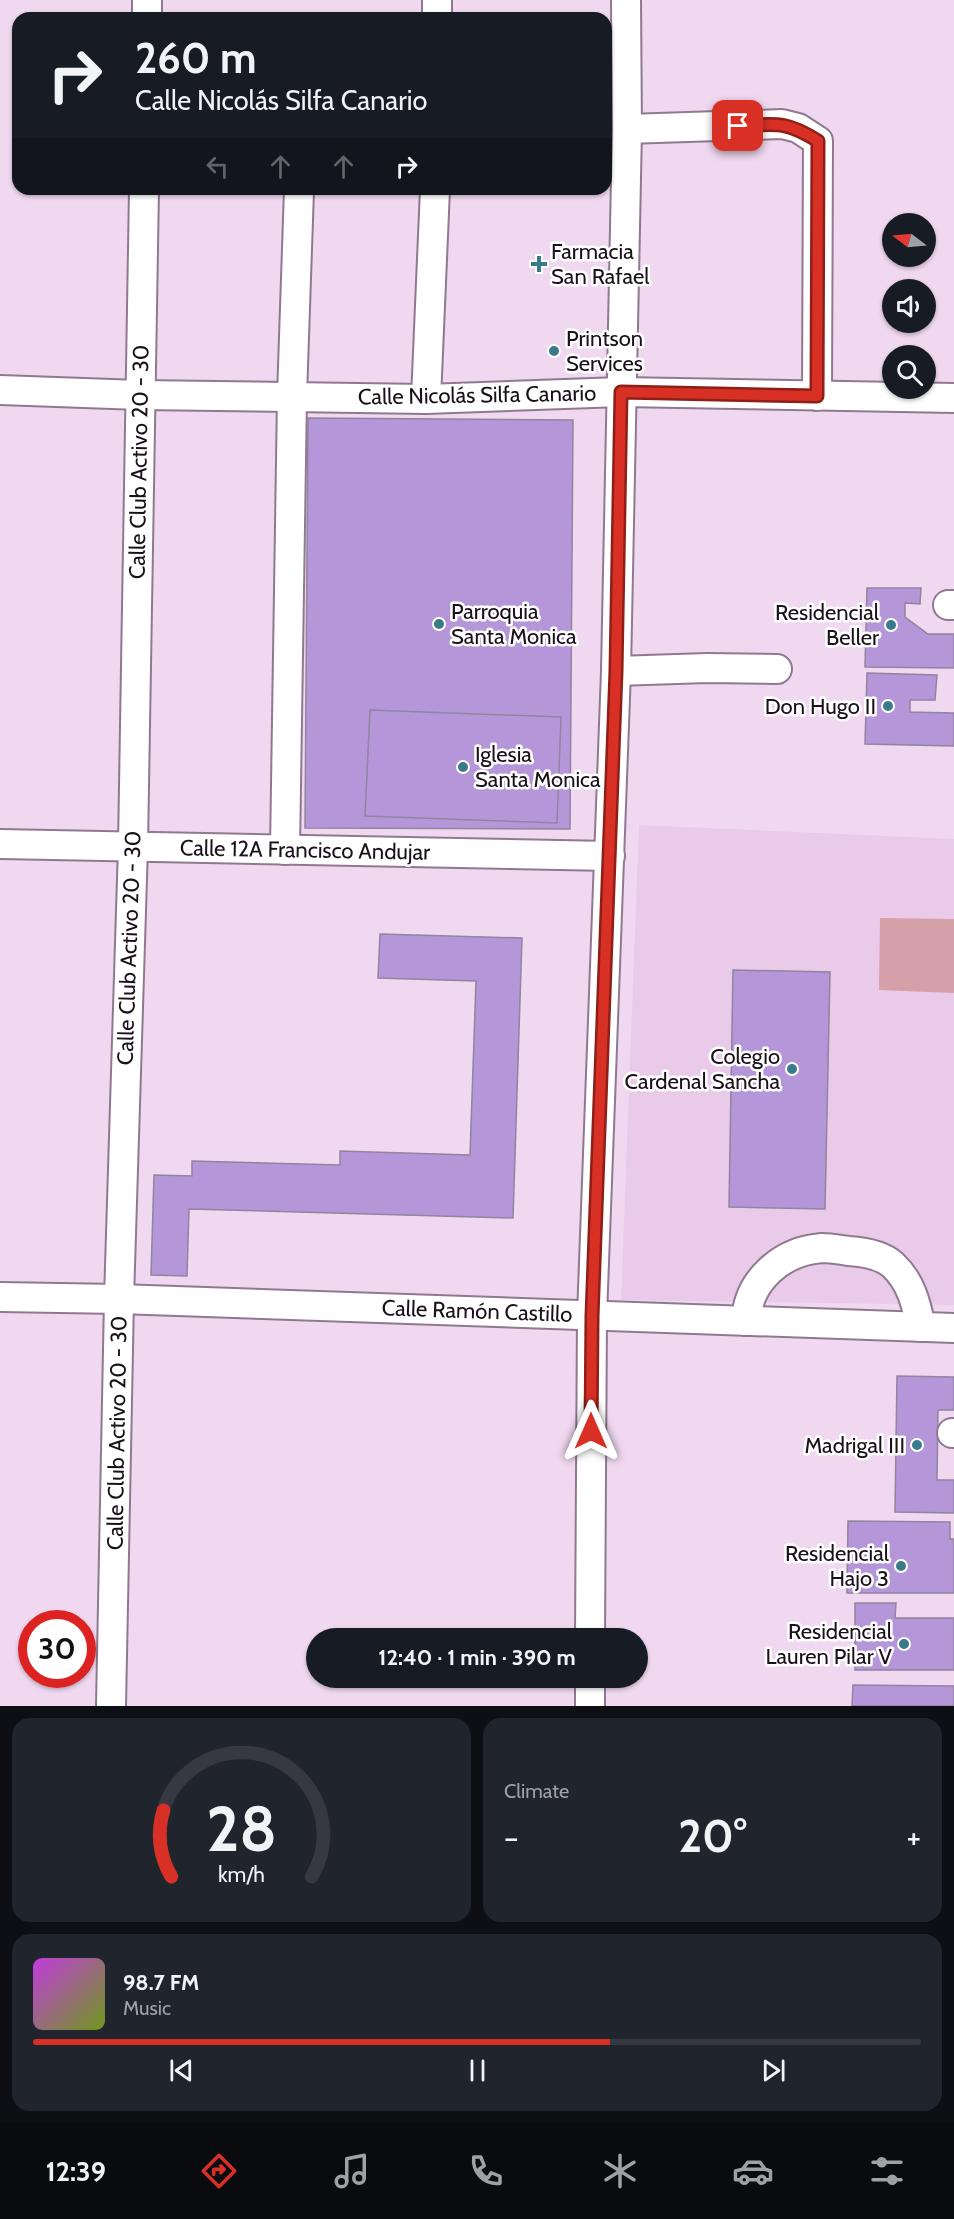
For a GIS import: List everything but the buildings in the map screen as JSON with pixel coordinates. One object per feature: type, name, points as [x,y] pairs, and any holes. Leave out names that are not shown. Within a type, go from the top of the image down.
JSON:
[{"type":"street","points":[[590,1628],[592,1316],[616,671],[627,129],[626,0]]},
{"type":"street","points":[[627,129],[782,124],[798,128],[818,141],[817,396]]},
{"type":"street","name":"Calle Club Activo 20 - 30","points":[[111,1706],[119,1299],[133,846],[144,195]]},
{"type":"street","points":[[285,850],[292,396],[299,195]]},
{"type":"street","points":[[426,399],[435,195]]},
{"type":"street","name":"Calle Nicolás Silfa Canario","points":[[0,390],[140,395],[426,399],[621,392],[954,398]]},
{"type":"street","points":[[616,671],[707,668],[777,669]]},
{"type":"street","name":"Calle 12A Francisco Andujar","points":[[0,844],[610,856]]},
{"type":"street","points":[[746,1321],[747,1307],[754,1290],[767,1271],[792,1255],[822,1248],[867,1253],[891,1263],[907,1281],[916,1302],[921,1327]]},
{"type":"street","name":"Calle Ramón Castillo","points":[[0,1297],[119,1299],[954,1328]]},
{"type":"street","points":[[590,1688],[590,1706]]},
{"type":"shaded area","name":"Colegio Cardenal Sancha","points":[[639,825],[954,839],[954,1305],[621,1300]]},
{"type":"shaded area","points":[[880,918],[954,919],[954,993],[879,990]]},
{"type":"place","name":"Farmacia San Rafael","points":[[539,264]]},
{"type":"place","name":"Printson Services","points":[[554,351]]},
{"type":"place","name":"Parroquia Santa Monica","points":[[439,624]]},
{"type":"place","name":"Residencial Beller","points":[[891,625]]},
{"type":"place","name":"Don Hugo II","points":[[888,706]]},
{"type":"place","name":"Iglesia Santa Monica","points":[[463,767]]},
{"type":"place","name":"Colegio Cardenal Sancha","points":[[792,1069]]},
{"type":"place","name":"Madrigal III","points":[[917,1445]]},
{"type":"place","name":"Residencial Hajo 3","points":[[901,1566]]},
{"type":"place","name":"Residencial Lauren Pilar V","points":[[904,1644]]},
{"type":"route","points":[[591,1431],[592,1316],[616,671],[621,392],[817,396],[818,141],[798,128],[782,124],[738,126]]}]
